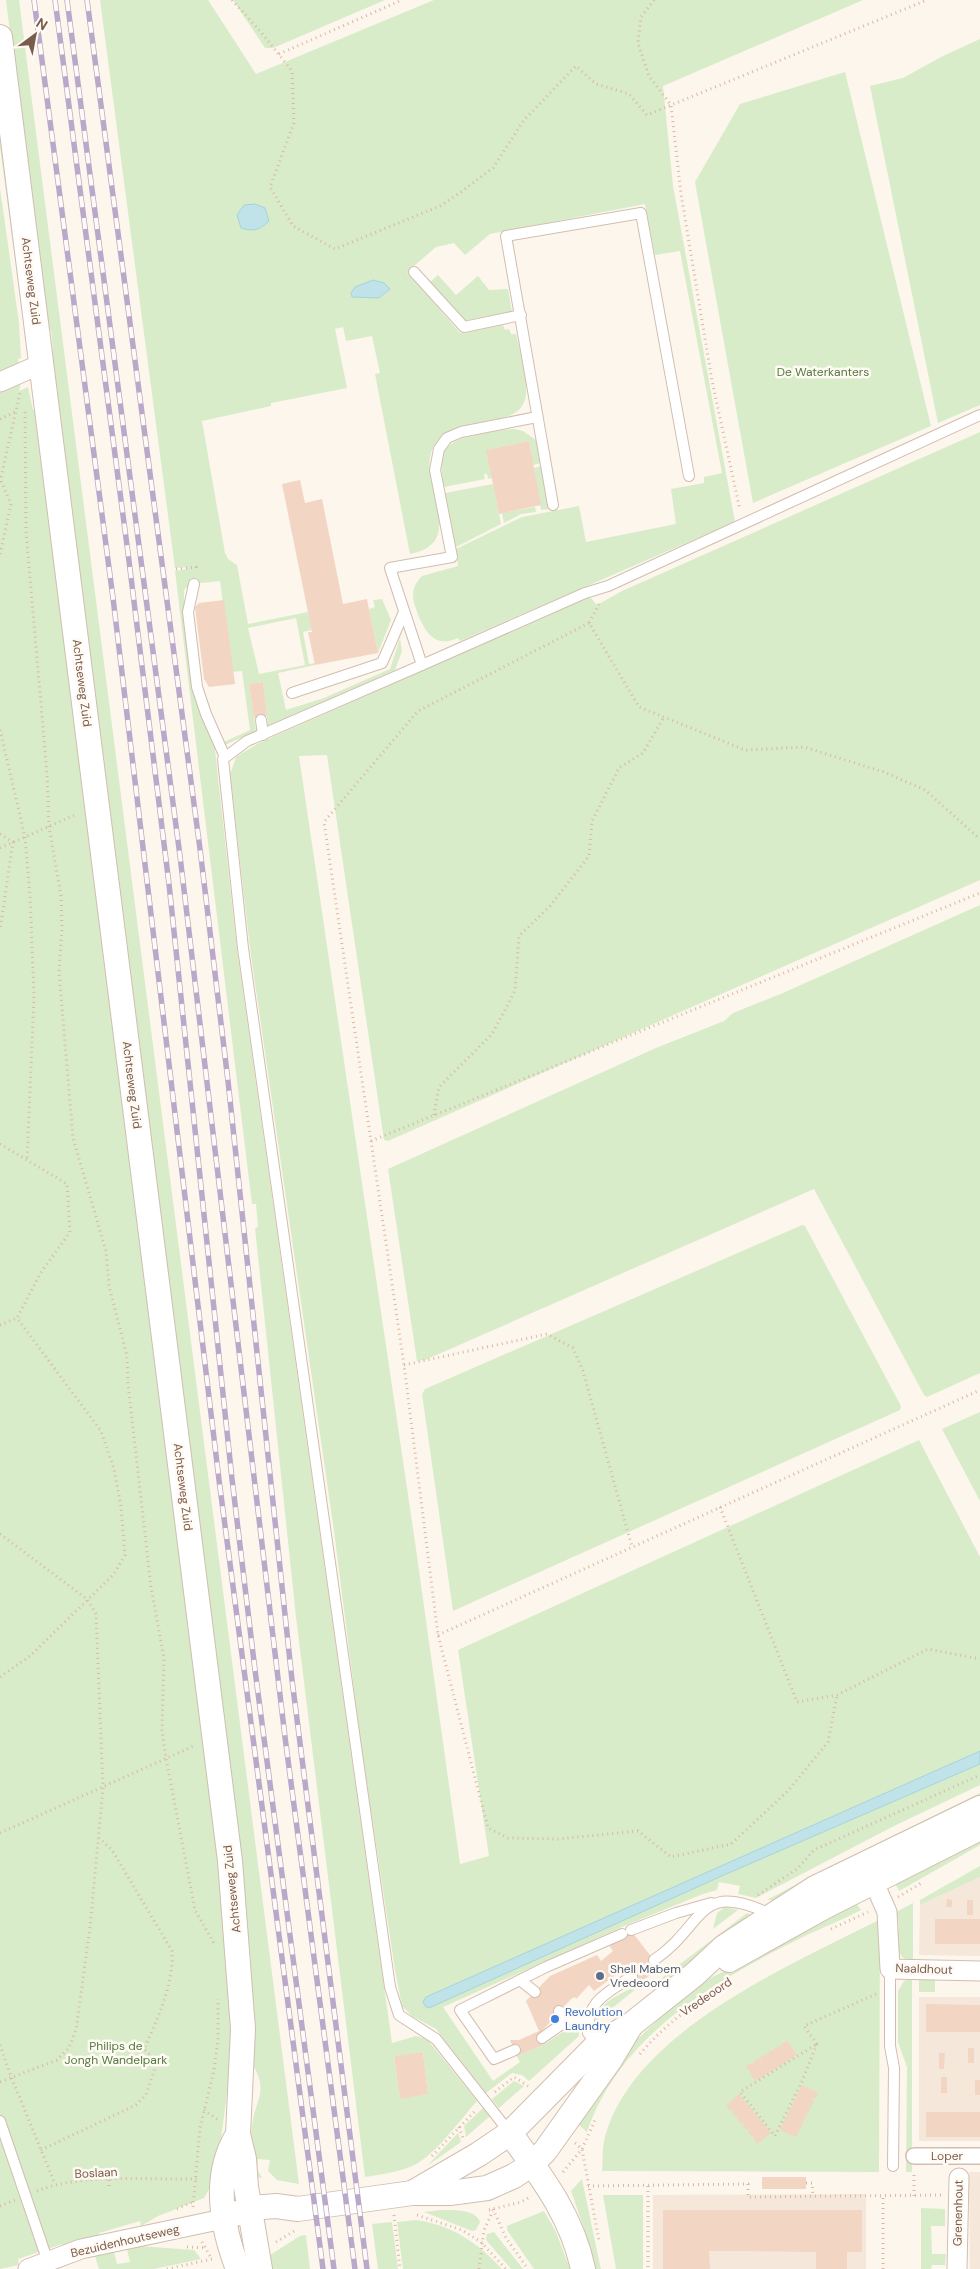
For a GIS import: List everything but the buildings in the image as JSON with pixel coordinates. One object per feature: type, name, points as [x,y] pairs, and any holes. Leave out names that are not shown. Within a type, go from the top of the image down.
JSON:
[{"type":"street","name":"Achtseweg Zuid","points":[[0,37],[236,1917],[243,2029],[238,2134],[244,2159],[260,2269]]},
{"type":"street","points":[[0,382],[41,364]]},
{"type":"street","name":"Vredeoord","points":[[874,1883],[980,1808]]},
{"type":"street","name":"Vredeoord","points":[[510,2133],[604,2052],[632,2024],[695,1974],[718,1966],[769,1917],[815,1888],[874,1883],[980,1828]]},
{"type":"street","name":"Naaldhout","points":[[874,1883],[890,1930],[890,1969],[980,1971]]},
{"type":"street","name":"Vredeoord","points":[[532,2164],[561,2131],[604,2052]]},
{"type":"street","points":[[510,2133],[564,2212],[583,2269]]},
{"type":"street","name":"Bezuidenhoutseweg","points":[[412,2203],[510,2133]]},
{"type":"street","name":"Achtseweg Zuid","points":[[238,2134],[227,2152],[222,2188],[223,2219],[238,2269]]},
{"type":"street","name":"Loper","points":[[914,2156],[980,2156]]},
{"type":"street","name":"Grenenhout","points":[[958,2269],[959,2156]]},
{"type":"street","name":"Bezuidenhoutseweg","points":[[28,2269],[81,2249],[223,2219],[252,2217],[276,2206],[298,2209],[412,2203],[450,2193],[487,2188],[501,2183],[532,2164]]},
{"type":"lane","points":[[553,504],[506,236],[640,212],[690,476]]},
{"type":"lane","points":[[414,272],[464,327],[521,315]]},
{"type":"lane","points":[[510,2133],[436,2039],[398,2015],[390,1987],[243,948],[224,783],[223,759],[247,742],[263,734],[585,593],[608,586],[980,415]]},
{"type":"lane","points":[[422,665],[390,568],[452,557],[435,470],[439,449],[447,438],[461,432],[537,417]]},
{"type":"lane","points":[[194,584],[188,612],[198,687],[206,714],[225,757]]},
{"type":"lane","points":[[292,693],[382,663],[404,612]]},
{"type":"lane","points":[[261,720],[263,734]]},
{"type":"lane","points":[[514,2050],[494,2059],[460,2010],[520,1980],[626,1932],[676,1913],[728,1900],[769,1917]]},
{"type":"lane","points":[[654,1960],[715,1903]]},
{"type":"lane","points":[[890,1969],[890,2046],[894,2068],[893,2166]]},
{"type":"lane","points":[[604,2052],[588,2033],[589,2013],[599,1999],[632,1976]]},
{"type":"lane","points":[[520,1980],[535,1992]]},
{"type":"lane","points":[[559,2011],[569,2019],[588,2020]]},
{"type":"lane","points":[[542,2038],[569,2019]]},
{"type":"lane","points":[[0,2121],[48,2262]]},
{"type":"path","points":[[232,0],[292,71],[294,123],[270,187],[293,226],[335,250],[440,206],[493,168],[524,120],[576,66],[596,84],[629,94],[646,115],[927,0]]},
{"type":"path","points":[[279,54],[402,0]]},
{"type":"path","points":[[654,0],[642,17],[638,43],[649,76],[671,105],[681,194],[712,381],[743,523]]},
{"type":"path","points":[[0,554],[11,504],[1,482],[16,412],[23,390],[25,400]]},
{"type":"path","name":"Achtseweg Zuid","points":[[25,409],[26,532],[47,774],[49,827],[61,896],[62,928],[58,971],[73,1138],[106,1251],[109,1286],[127,1356],[128,1384],[151,1587],[164,1658],[162,1730],[166,1758],[195,1910],[216,1948]]},
{"type":"path","points":[[0,419],[16,412]]},
{"type":"path","points":[[176,569],[187,568]]},
{"type":"path","points":[[608,586],[589,623],[418,711],[324,822],[404,1365],[438,1635],[488,1828],[508,1838],[558,1839],[638,1832],[671,1857],[731,1844],[788,1791],[828,1742],[837,1695]]},
{"type":"path","points":[[589,623],[639,707],[744,750],[804,747],[884,772],[925,790],[980,839]]},
{"type":"path","points":[[434,1115],[439,1086],[492,1034],[515,991],[519,936],[550,906],[589,856],[592,821],[619,768],[644,752],[664,717]]},
{"type":"path","points":[[0,730],[25,837],[30,896],[34,996],[27,1160]]},
{"type":"path","points":[[0,848],[97,805]]},
{"type":"path","points":[[0,834],[13,842]]},
{"type":"path","points":[[0,930],[13,842]]},
{"type":"path","points":[[371,1141],[980,893]]},
{"type":"path","points":[[0,1144],[67,1184],[70,1232],[40,1274],[17,1318],[0,1326]]},
{"type":"path","points":[[0,1677],[30,1656],[114,1574],[125,1555],[121,1507],[114,1470],[101,1431],[17,1318]]},
{"type":"path","points":[[404,1365],[547,1334],[573,1348],[583,1371],[632,1547]]},
{"type":"path","points":[[438,1635],[980,1390]]},
{"type":"path","points":[[720,1508],[797,1702],[837,1695],[928,1649],[980,1659]]},
{"type":"path","points":[[0,1534],[87,1600],[96,1614],[103,1788],[90,1927],[76,2030],[69,2048],[57,2060],[12,2079],[0,2082]]},
{"type":"path","points":[[0,1833],[214,1738]]},
{"type":"path","points":[[769,1917],[762,1891],[789,1875],[814,1850],[980,1775]]},
{"type":"path","points":[[41,2150],[136,2105],[146,2095],[157,2062],[144,2049],[157,2020],[173,1964],[172,1951],[112,1850],[99,1837]]},
{"type":"path","points":[[828,1930],[874,1883],[926,1880]]},
{"type":"path","name":"Vredeoord","points":[[638,2055],[665,2026],[731,1980]]},
{"type":"path","points":[[817,2044],[804,2026],[877,1994],[890,1993]]},
{"type":"path","points":[[193,2202],[197,2179],[200,2128],[214,2070],[218,2040],[218,1995]]},
{"type":"path","points":[[817,2044],[802,2081],[775,2136],[740,2092],[817,2044]]},
{"type":"path","points":[[0,2045],[55,2184]]},
{"type":"path","points":[[427,2161],[485,2100],[514,2077],[529,2086]]},
{"type":"path","points":[[479,2269],[481,2242],[493,2210],[521,2202],[548,2186],[564,2172],[582,2149],[598,2112]]},
{"type":"path","points":[[459,2127],[464,2142]]},
{"type":"path","points":[[561,2131],[582,2149],[600,2249]]},
{"type":"path","points":[[914,2156],[914,2196]]},
{"type":"path","name":"Boslaan","points":[[0,2206],[55,2184],[109,2180],[197,2179]]},
{"type":"path","points":[[109,2180],[109,2188]]},
{"type":"path","points":[[806,2183],[812,2183],[813,2197]]},
{"type":"path","points":[[588,2186],[748,2184],[748,2198],[914,2196],[959,2186]]},
{"type":"path","points":[[648,2186],[648,2269]]},
{"type":"path","points":[[883,2196],[883,2269]]},
{"type":"path","points":[[412,2203],[481,2242],[506,2269]]},
{"type":"path","points":[[493,2210],[506,2238],[528,2269]]},
{"type":"path","points":[[393,2212],[400,2269]]},
{"type":"path","points":[[167,2269],[212,2259]]},
{"type":"shaded area","points":[[980,1877],[980,1956],[919,1955],[920,1905]]},
{"type":"shaded area","points":[[919,1997],[980,1997],[980,2141],[919,2141]]},
{"type":"shaded area","points":[[969,2172],[980,2172],[980,2269],[970,2269]]},
{"type":"shaded area","points":[[866,2194],[866,2269],[653,2269],[653,2195]]},
{"type":"green space","points":[[6,0],[19,0],[299,2184],[277,2180],[268,2171],[270,2160],[258,2159],[257,2169],[262,2178],[254,2177],[251,2164],[252,2126],[261,2090],[258,2075],[253,2065],[251,1963],[240,1859],[50,352],[53,351],[51,330],[47,330]]},
{"type":"green space","points":[[100,0],[208,0],[256,74],[434,0],[863,0],[663,86],[673,186],[735,522],[460,641],[458,638],[451,641],[434,639],[426,631],[415,607],[413,591],[422,576],[458,566],[456,549],[522,517],[579,506],[586,542],[676,524],[671,489],[704,483],[704,477],[722,473],[680,251],[655,255],[645,204],[490,234],[465,255],[454,243],[436,247],[407,272],[460,333],[503,325],[505,330],[509,329],[511,334],[516,334],[526,379],[526,394],[522,406],[512,414],[453,430],[441,438],[432,450],[429,464],[439,525],[436,538],[427,548],[410,554],[375,374],[380,373],[372,336],[346,341],[343,327],[335,329],[347,388],[271,403],[271,406],[202,421],[225,553],[228,559],[237,565],[248,624],[308,612],[312,630],[303,632],[309,664],[315,663],[315,665],[278,673],[286,710],[324,698],[390,669],[400,638],[402,651],[395,670],[268,726],[263,682],[249,684],[256,731],[225,745],[224,742],[250,730],[242,671],[232,672],[220,581],[191,584],[184,590],[184,613],[196,701],[217,749],[215,750],[237,949],[392,2043],[416,2036],[427,2039],[477,2101],[441,2143],[418,2163],[399,2171],[365,2177],[296,1617],[255,1228],[258,1227],[256,1204],[252,1204],[175,571],[187,569],[187,567],[175,568]],"holes":[[[255,204],[265,208],[269,221],[256,229],[241,228],[237,215],[244,205]],[[373,280],[384,283],[390,289],[381,297],[352,297],[351,293],[355,287]],[[296,618],[305,665],[259,674],[248,628]],[[423,2052],[428,2094],[400,2098],[394,2057]]]},
{"type":"green space","points":[[233,0],[385,0],[273,48],[265,48]]},
{"type":"green space","points":[[980,39],[980,405],[938,423],[870,86],[903,78],[941,57]]},
{"type":"green space","name":"De Waterkanters","points":[[845,72],[931,426],[753,503],[695,182],[740,104]]},
{"type":"green space","points":[[0,119],[28,356],[28,357],[0,147]]},
{"type":"green space","points":[[0,188],[19,323],[21,358],[18,359],[19,363],[0,371]]},
{"type":"green space","points":[[438,275],[456,295],[478,276],[489,290],[508,289],[512,312],[464,321],[430,282]]},
{"type":"green space","name":"Philips de Jongh Wandelpark","points":[[18,380],[21,383],[19,391],[28,387],[33,410],[37,410],[226,1917],[232,2055],[216,2177],[204,2198],[158,2216],[141,2226],[140,2221],[99,2233],[100,2240],[65,2249],[62,2244],[18,2259],[19,2265],[0,2269],[0,386]]},
{"type":"green space","points":[[514,429],[523,431],[536,440],[541,463],[533,465],[529,441],[487,450],[492,478],[488,479],[487,474],[484,474],[485,479],[444,487],[442,458],[445,451],[455,441],[490,432]]},
{"type":"green space","points":[[980,432],[980,880],[388,1141],[384,1140],[327,755],[299,756],[416,1549],[460,1864],[489,1856],[458,1650],[919,1440],[980,1557],[980,1751],[426,1997],[423,2002],[425,2006],[434,2005],[724,1875],[980,1764],[980,1785],[894,1826],[756,1898],[738,1894],[740,1886],[719,1882],[717,1890],[624,1926],[443,2007],[493,2081],[520,2062],[517,2056],[545,2044],[573,2025],[579,2026],[579,2036],[529,2081],[522,2075],[512,2073],[486,2093],[436,2029],[412,2016],[402,2006],[395,1970],[361,1744],[334,1531],[250,948],[230,775],[236,757],[259,743],[590,597],[597,605],[622,591]]},
{"type":"green space","points":[[541,466],[549,509],[541,510],[534,468]]},
{"type":"green space","points":[[493,484],[501,524],[456,547],[445,493]]},
{"type":"green space","points":[[535,507],[536,512],[521,514],[504,523],[502,513]]},
{"type":"green space","points":[[382,599],[391,620],[378,653],[369,609],[375,607],[373,600]]},
{"type":"green space","points":[[980,905],[980,1373],[927,1397],[924,1395],[814,1189],[425,1360],[417,1361],[388,1169],[656,1048],[724,1021],[733,1013],[783,993]]},
{"type":"green space","points":[[802,1225],[805,1226],[901,1406],[900,1410],[453,1611],[422,1394],[425,1389]]},
{"type":"green space","points":[[980,1412],[980,1501],[942,1429]]},
{"type":"green space","points":[[980,1793],[980,1798],[783,1901],[767,1900],[823,1870]]},
{"type":"green space","points":[[980,1834],[980,1845],[899,1891],[894,1881]]},
{"type":"green space","points":[[980,1866],[980,1877],[920,1905],[920,1900]]},
{"type":"green space","points":[[856,1903],[861,1910],[809,1934],[742,1969],[677,2012],[649,2037],[624,2065],[603,2097],[587,2132],[576,2122],[629,2047],[680,1999],[712,1977]]},
{"type":"green space","points":[[913,1903],[913,1962],[905,1959],[900,1954],[898,1948],[899,1927],[896,1912]]},
{"type":"green space","points":[[725,1907],[738,1910],[713,1929],[717,1913]]},
{"type":"green space","points":[[747,1913],[756,1918],[655,1989],[654,1984]]},
{"type":"green space","points":[[877,1921],[880,1926],[879,2172],[602,2171],[604,2141],[619,2103],[645,2068],[678,2036],[716,2008],[758,1982]]},
{"type":"green space","points":[[912,1978],[912,2172],[906,2172],[907,2067],[898,2042],[898,1991],[904,1981]]},
{"type":"green space","points":[[919,1979],[935,1979],[935,1992],[919,1992]]},
{"type":"green space","points":[[634,1987],[636,1989],[596,2021],[595,2017],[602,2007]]},
{"type":"green space","points":[[514,2081],[524,2086],[499,2108],[492,2099]]},
{"type":"green space","points":[[483,2108],[490,2116],[466,2137],[464,2126]]},
{"type":"green space","points":[[458,2133],[461,2142],[427,2166]]},
{"type":"green space","points":[[582,2179],[601,2269],[594,2269],[587,2237],[571,2191]]},
{"type":"green space","points":[[603,2195],[643,2195],[643,2269],[616,2269]]},
{"type":"green space","points":[[921,2208],[945,2209],[945,2226],[931,2226],[932,2254],[946,2254],[945,2265],[932,2265],[931,2269],[921,2269]]},
{"type":"green space","points":[[441,2210],[469,2212],[478,2218],[480,2222],[476,2230],[472,2231],[424,2212]]},
{"type":"green space","points":[[544,2211],[556,2232],[570,2269],[534,2269],[507,2230],[507,2226]]},
{"type":"green space","points":[[416,2220],[441,2226],[464,2237],[484,2251],[502,2269],[403,2269],[397,2222]]},
{"type":"green space","points":[[392,2222],[398,2269],[378,2269],[372,2224]]},
{"type":"green space","points":[[494,2232],[523,2269],[511,2269],[486,2240],[487,2234]]},
{"type":"green space","points":[[306,2235],[310,2269],[272,2269],[270,2255],[300,2236]]},
{"type":"green space","points":[[126,2245],[194,2250],[201,2259],[154,2269],[99,2269],[94,2253],[113,2248],[117,2264],[130,2262]]},
{"type":"water","points":[[255,204],[265,208],[269,221],[256,229],[241,228],[237,215],[244,205]]},
{"type":"water","points":[[373,280],[384,283],[390,289],[379,298],[352,297],[351,293],[355,287]]},
{"type":"water","points":[[980,1751],[980,1764],[724,1875],[429,2008],[423,2002],[426,1997]]},
{"type":"railway","points":[[34,0],[113,598],[219,1480],[323,2269]]},
{"type":"railway","points":[[55,0],[128,553],[169,884],[232,1479],[255,1670],[334,2269]]},
{"type":"railway","points":[[67,0],[180,856],[285,1737],[355,2269]]},
{"type":"railway","points":[[87,0],[200,849],[228,1081],[292,1680],[367,2269]]},
{"type":"place","name":"Shell Mabem Vredeoord","points":[[600,1976]]},
{"type":"place","name":"Revolution Laundry","points":[[555,2019]]}]
